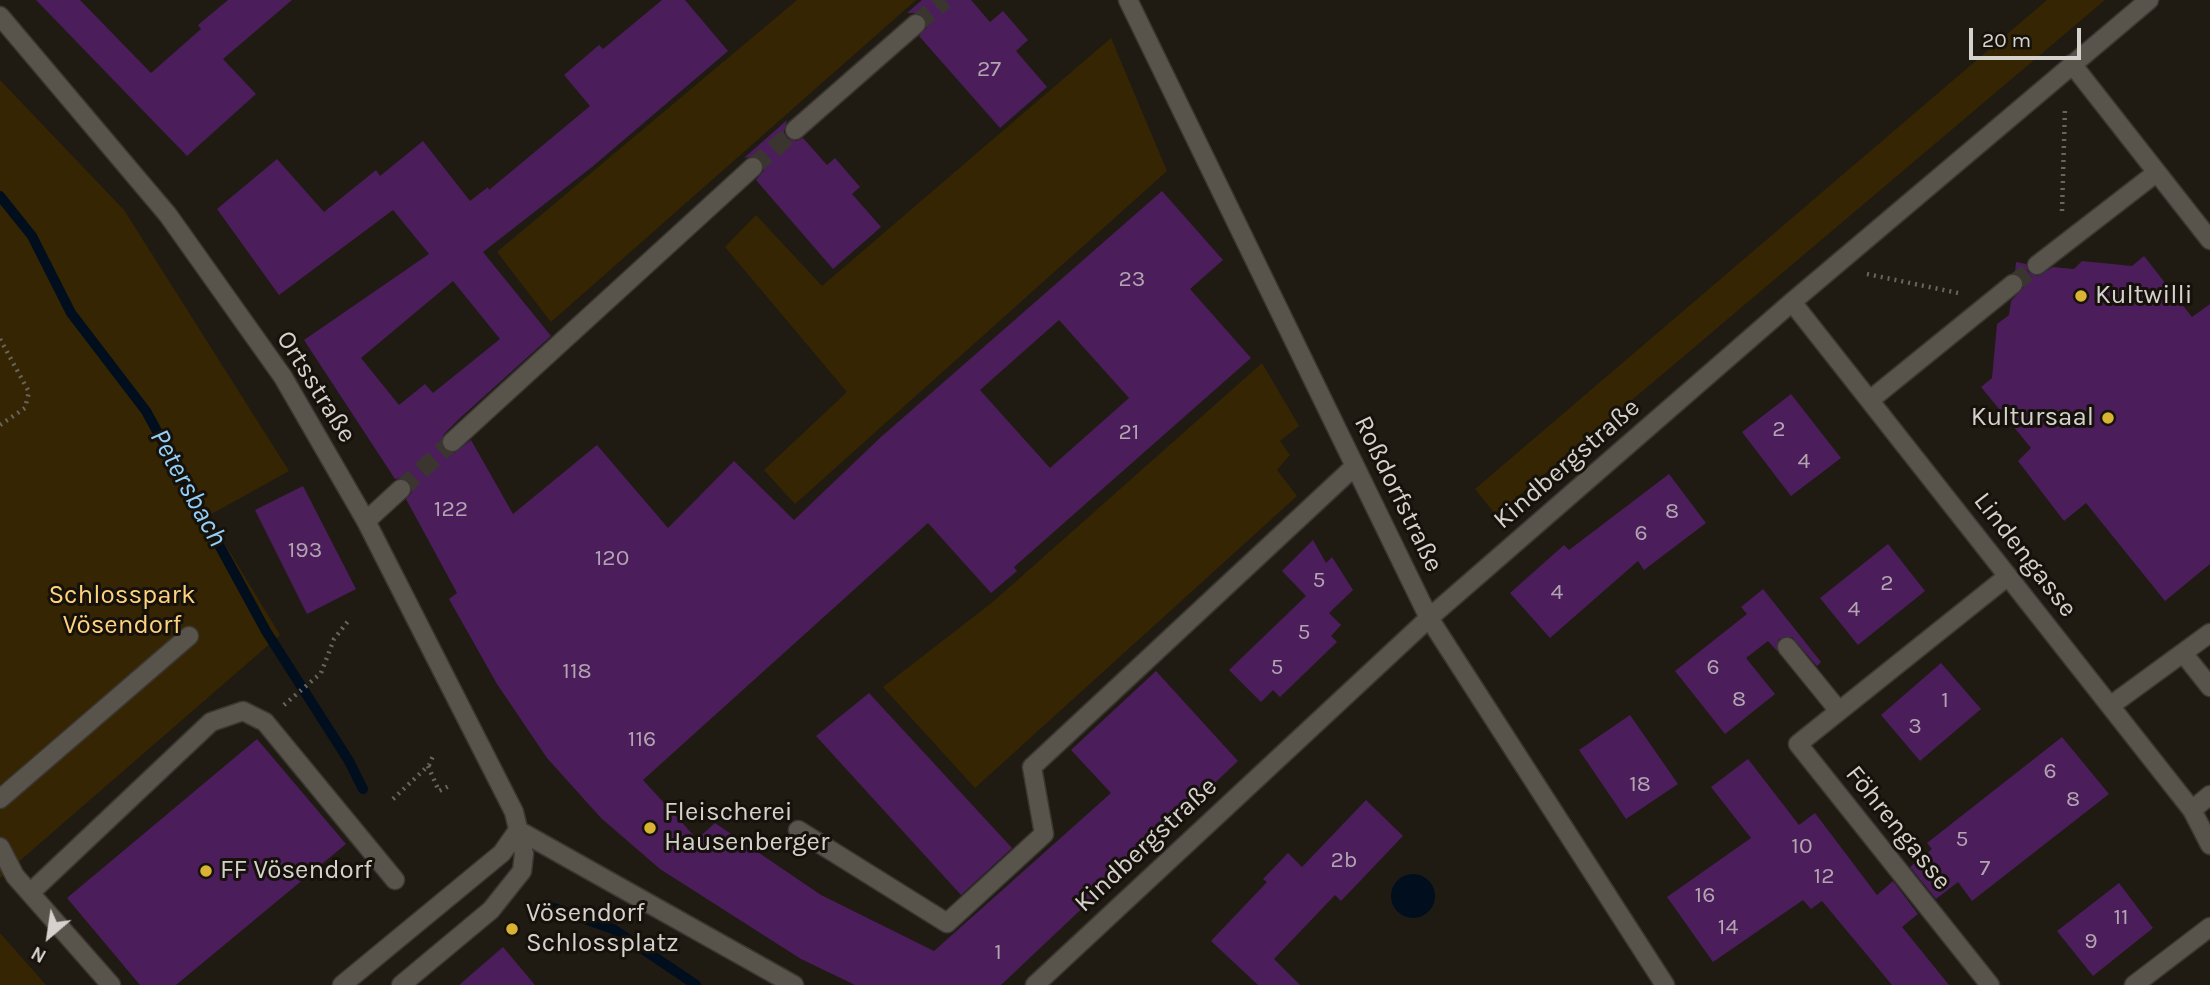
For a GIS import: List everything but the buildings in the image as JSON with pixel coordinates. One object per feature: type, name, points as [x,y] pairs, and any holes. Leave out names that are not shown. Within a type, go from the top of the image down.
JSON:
[{"type":"street","name":"Roßdorfstraße","points":[[1128,0],[1429,618],[1665,985]]},
{"type":"street","name":"Kindbergstraße","points":[[1035,985],[1429,618],[1792,302],[2149,0]]},
{"type":"street","name":"Ortsstraße","points":[[0,16],[168,215],[283,377],[366,521],[514,812],[524,854],[522,871],[507,893],[401,985]]},
{"type":"street","points":[[795,130],[916,24]]},
{"type":"street","points":[[2072,64],[2210,240]]},
{"type":"street","points":[[452,442],[752,167]]},
{"type":"street","points":[[2038,265],[2156,173]]},
{"type":"street","points":[[1870,400],[2013,284]]},
{"type":"street","name":"Lindengasse","points":[[1792,302],[2192,810],[2210,845]]},
{"type":"street","points":[[799,830],[947,923],[1044,834],[1032,767],[1355,466]]},
{"type":"street","points":[[366,521],[401,489]]},
{"type":"street","name":"Föhrengasse","points":[[1990,985],[1798,744],[2008,576]]},
{"type":"street","points":[[2110,706],[2210,633]]},
{"type":"street","points":[[0,799],[189,636]]},
{"type":"street","points":[[1787,647],[1839,711]]},
{"type":"street","points":[[2183,653],[2210,687]]},
{"type":"street","points":[[30,892],[211,722],[243,711],[265,722],[395,880]]},
{"type":"street","points":[[2192,810],[2210,795]]},
{"type":"street","points":[[342,985],[502,853],[518,830],[794,985]]},
{"type":"street","points":[[0,847],[15,876],[111,985]]},
{"type":"street","points":[[2134,985],[2210,927]]},
{"type":"path","points":[[2062,246],[2063,121],[2072,64]]},
{"type":"path","points":[[1835,267],[1993,300]]},
{"type":"path","points":[[0,339],[29,392],[25,408],[0,425]]},
{"type":"path","points":[[298,693],[321,673],[334,639],[349,620]]},
{"type":"path","points":[[393,799],[428,766],[433,756]]},
{"type":"path","points":[[428,766],[439,790],[451,785]]},
{"type":"green space","points":[[797,0],[916,0],[551,322],[497,252]]},
{"type":"green space","points":[[2047,0],[2105,0],[1496,515],[1475,489]]},
{"type":"green space","points":[[1111,38],[1167,171],[795,504],[764,470],[847,392],[725,247],[756,215],[822,286]]},
{"type":"green space","name":"Schlosspark Vösendorf","points":[[0,80],[124,210],[289,471],[208,516],[280,635],[0,878]]},
{"type":"green space","points":[[1262,363],[1299,426],[1280,441],[1290,455],[1277,470],[1297,496],[975,788],[883,687],[994,601]]},
{"type":"green space","points":[[0,933],[46,985],[0,985]]},
{"type":"water","points":[[1413,874],[1422,875],[1429,880],[1434,887],[1434,905],[1429,912],[1422,917],[1413,918],[1404,917],[1397,912],[1392,905],[1391,896],[1392,887],[1397,880],[1404,875]]},
{"type":"waterway","name":"Petersbach","points":[[0,196],[32,236],[71,313],[146,411],[266,631],[349,761],[363,789]]},
{"type":"waterway","name":"Petersbach","points":[[554,908],[613,929],[696,985]]},
{"type":"tunnel","points":[[916,24],[945,0]]},
{"type":"tunnel","points":[[753,167],[795,130]]},
{"type":"tunnel","points":[[2013,284],[2037,265]]},
{"type":"tunnel","points":[[401,489],[452,442]]},
{"type":"place","name":"Kultwilli","points":[[2081,296]]},
{"type":"place","name":"Kultursaal","points":[[2108,418]]},
{"type":"place","name":"Fleischerei Hausenberger","points":[[650,828]]},
{"type":"place","name":"FF Vösendorf","points":[[206,871]]},
{"type":"place","name":"Vösendorf Schlossplatz","points":[[512,929]]}]
